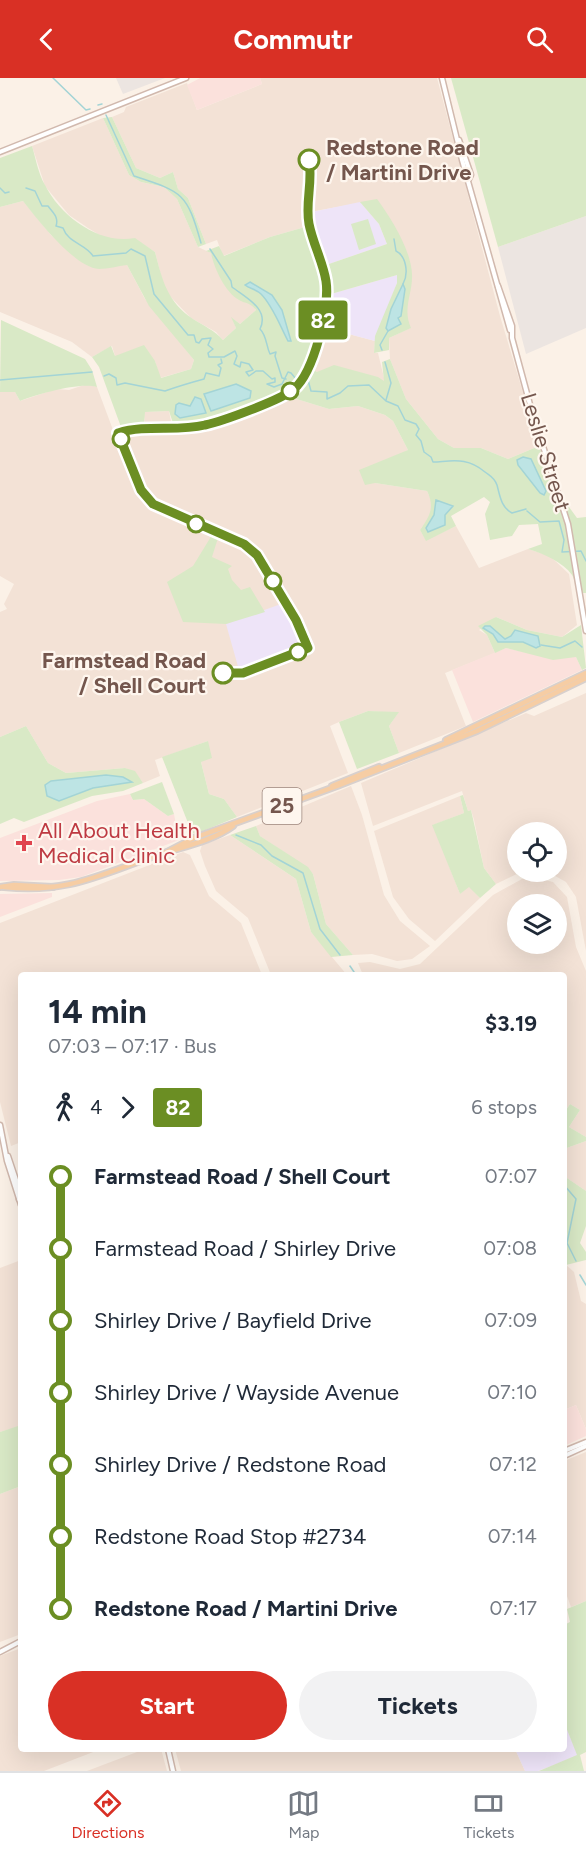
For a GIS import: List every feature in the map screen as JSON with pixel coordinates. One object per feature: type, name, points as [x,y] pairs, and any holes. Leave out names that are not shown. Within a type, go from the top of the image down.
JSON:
[{"type":"main road","points":[[0,152],[186,78]]},
{"type":"main road","name":"Leslie Street","points":[[442,78],[459,140],[462,160],[470,179],[498,286],[507,308],[511,330],[573,548],[585,612],[586,631]]},
{"type":"main road","name":"25","points":[[2,887],[53,887],[100,878],[355,775],[483,728],[586,673]]},
{"type":"main road","name":"25","points":[[534,701],[586,678]]},
{"type":"main road","points":[[0,1125],[18,1192]]},
{"type":"main road","points":[[567,1450],[586,1444]]},
{"type":"main road","points":[[567,1454],[586,1444]]},
{"type":"main road","points":[[0,1650],[18,1642]]},
{"type":"main road","points":[[169,1752],[174,1771]]},
{"type":"shaded area","points":[[116,78],[165,78],[123,94]]},
{"type":"shaded area","points":[[200,78],[260,78],[262,84],[197,110],[187,85]]},
{"type":"shaded area","points":[[260,78],[437,78],[500,316],[539,446],[508,459],[481,448],[454,448],[438,439],[406,399],[390,359],[389,338],[410,328],[406,317],[406,305],[411,285],[377,200],[304,213],[305,227],[270,237],[223,256],[217,240],[206,244],[188,198],[178,189],[173,172],[160,178],[136,168],[112,117],[124,112],[126,107],[187,83],[197,110],[262,84]]},
{"type":"shaded area","points":[[103,118],[129,175],[141,182],[164,187],[177,199],[198,247],[211,253],[222,280],[238,299],[251,303],[256,310],[240,324],[232,318],[236,328],[223,340],[216,332],[191,318],[165,291],[155,252],[135,239],[121,241],[103,237],[88,228],[69,215],[45,186],[32,146]]},
{"type":"shaded area","points":[[23,201],[51,235],[77,257],[127,265],[145,299],[194,360],[191,369],[160,378],[155,361],[115,356],[112,346],[92,357],[72,342],[0,312],[0,207]]},
{"type":"shaded area","points":[[360,202],[379,224],[387,244],[326,265],[312,212]]},
{"type":"shaded area","points":[[586,216],[586,328],[526,354],[498,247]]},
{"type":"shaded area","points":[[397,275],[397,283],[375,341],[326,328],[331,294]]},
{"type":"shaded area","points":[[326,328],[375,341],[374,353],[378,353],[385,382],[317,372],[311,368]]},
{"type":"shaded area","points":[[87,384],[97,387],[116,438],[145,432],[144,412],[169,411],[173,432],[193,432],[212,428],[290,397],[329,409],[358,406],[385,415],[393,421],[408,450],[400,455],[375,483],[427,491],[432,502],[431,515],[420,530],[426,540],[456,526],[479,568],[528,549],[550,556],[569,574],[577,625],[562,637],[527,630],[496,617],[479,630],[487,635],[495,653],[445,673],[466,726],[399,753],[389,726],[398,713],[368,711],[339,722],[330,726],[348,773],[237,817],[224,799],[209,794],[201,762],[208,741],[155,760],[160,776],[143,783],[135,772],[125,768],[66,773],[48,763],[26,726],[0,737],[0,612],[7,609],[4,604],[14,584],[0,576],[0,392],[15,392],[20,401],[56,389],[69,390]]},
{"type":"shaded area","points":[[281,604],[302,646],[239,670],[226,624]]},
{"type":"shaded area","points":[[506,648],[546,657],[576,657],[582,670],[473,722],[452,670]]},
{"type":"shaded area","points":[[586,693],[586,951],[576,897],[566,882],[567,822],[507,822],[507,879],[496,884],[484,868],[474,820],[471,810],[468,811],[462,791],[373,826],[361,783],[526,713],[534,716]]},
{"type":"shaded area","points":[[351,786],[362,815],[384,895],[400,921],[430,946],[412,959],[397,961],[372,954],[353,955],[326,924],[313,874],[308,868],[260,836],[256,826]]},
{"type":"shaded area","points":[[130,794],[133,800],[144,799],[168,816],[174,814],[179,840],[81,877],[59,880],[0,881],[0,838],[97,801]]},
{"type":"shaded area","points":[[460,796],[464,813],[433,825],[460,894],[469,886],[480,898],[435,941],[409,919],[393,897],[374,831]]},
{"type":"shaded area","points":[[230,835],[296,879],[311,932],[344,972],[270,972],[248,918],[216,891],[200,851],[202,845]]},
{"type":"shaded area","points":[[183,852],[190,855],[209,896],[241,923],[261,972],[18,972],[18,1143],[11,1146],[0,1102],[0,923]]},
{"type":"shaded area","points":[[517,882],[553,882],[564,894],[507,894],[507,954],[567,954],[567,897],[576,947],[586,971],[586,1137],[569,1127],[580,1110],[570,1104],[567,1108],[567,972],[362,972],[358,963],[370,962],[400,969],[420,964],[493,895]]},
{"type":"shaded area","points":[[52,893],[52,897],[0,917],[0,894]]},
{"type":"shaded area","points":[[586,1141],[586,1191],[567,1178],[567,1148]]},
{"type":"shaded area","points":[[18,1261],[18,1427],[0,1432],[0,1268]]},
{"type":"shaded area","points":[[567,1266],[574,1272],[581,1301],[586,1304],[586,1429],[576,1405],[567,1409]]},
{"type":"shaded area","points":[[576,1405],[586,1429],[586,1436],[567,1445],[567,1409]]},
{"type":"shaded area","points":[[586,1452],[586,1601],[571,1607],[567,1596],[567,1460]]},
{"type":"shaded area","points":[[18,1487],[18,1635],[0,1642],[0,1494]]},
{"type":"shaded area","points":[[18,1649],[18,1752],[93,1752],[44,1771],[0,1771],[0,1656]]},
{"type":"shaded area","points":[[567,1729],[578,1756],[538,1771],[525,1771],[516,1752],[567,1752]]},
{"type":"shaded area","points":[[137,1752],[162,1752],[167,1771],[87,1771]]},
{"type":"shaded area","points":[[176,1752],[516,1752],[525,1771],[181,1771]]},
{"type":"green space","points":[[451,78],[586,78],[586,216],[498,247]]},
{"type":"green space","points":[[112,117],[136,168],[160,178],[173,172],[178,189],[188,198],[206,244],[198,247],[177,199],[164,187],[141,182],[129,175],[103,118]]},
{"type":"green space","points":[[32,146],[43,180],[61,208],[71,218],[95,233],[122,239],[135,238],[155,252],[163,281],[177,305],[223,340],[236,328],[231,317],[240,324],[256,310],[229,291],[217,272],[211,253],[206,251],[219,246],[224,256],[270,237],[305,227],[316,261],[321,305],[315,336],[295,384],[288,390],[206,421],[173,423],[169,411],[145,412],[144,424],[121,427],[99,367],[92,357],[111,346],[115,356],[144,345],[155,361],[161,378],[191,369],[194,360],[149,306],[127,265],[102,269],[89,267],[57,241],[23,201],[0,207],[0,158]]},
{"type":"green space","points":[[377,199],[388,215],[408,255],[412,281],[407,314],[411,328],[389,338],[389,350],[374,353],[375,336],[397,283],[397,275],[331,294],[326,265],[387,244],[379,224],[360,202]]},
{"type":"green space","points":[[368,219],[376,244],[359,250],[351,224]]},
{"type":"green space","points":[[1,320],[85,359],[92,370],[97,387],[70,387],[20,401],[15,392],[0,392]]},
{"type":"green space","points":[[390,359],[406,399],[438,439],[454,448],[481,448],[508,459],[539,446],[557,499],[564,500],[577,518],[586,517],[586,593],[579,593],[572,575],[564,566],[528,549],[542,544],[538,524],[519,525],[512,536],[490,540],[485,514],[490,502],[484,497],[451,516],[456,526],[426,541],[420,530],[431,507],[427,491],[375,483],[365,485],[359,470],[408,450],[393,421],[385,415],[358,406],[329,409],[290,397],[300,387],[311,368],[317,372],[334,365],[378,377],[384,381],[382,362]]},
{"type":"green space","points":[[212,535],[218,538],[212,557],[232,566],[228,569],[232,580],[241,590],[250,587],[265,612],[226,624],[183,622],[167,582],[193,566]]},
{"type":"green space","points":[[496,617],[527,630],[562,637],[581,625],[586,668],[582,670],[576,657],[553,660],[506,648],[495,653],[487,635],[478,626]]},
{"type":"green space","points":[[368,711],[399,712],[389,726],[399,753],[357,769],[339,722]]},
{"type":"green space","points":[[26,726],[48,763],[66,773],[125,768],[135,771],[143,783],[123,791],[92,796],[24,822],[14,818],[0,824],[0,737]]},
{"type":"green space","points":[[208,741],[212,758],[201,762],[209,794],[224,799],[237,817],[196,834],[192,833],[162,757]]},
{"type":"green space","points":[[162,782],[174,814],[168,816],[144,799],[133,800],[130,794]]},
{"type":"green space","points":[[463,795],[468,811],[471,810],[484,868],[496,884],[480,898],[469,887],[460,894],[432,825],[464,813],[460,796]]},
{"type":"green space","points":[[256,826],[260,836],[308,867],[313,874],[326,924],[353,955],[331,957],[311,932],[296,879],[230,835]]},
{"type":"green space","points":[[570,1104],[580,1110],[569,1127],[586,1137],[586,1141],[567,1148],[567,1108]]},
{"type":"green space","points":[[567,1178],[586,1191],[586,1226],[580,1243],[586,1252],[586,1260],[567,1265]]},
{"type":"green space","points":[[18,1426],[18,1487],[0,1494],[0,1432]]},
{"type":"green space","points":[[586,1601],[586,1752],[580,1755],[584,1771],[539,1771],[577,1755],[567,1730],[567,1624],[570,1622],[567,1609]]},
{"type":"water","points":[[250,282],[272,295],[282,310],[291,341],[288,341],[265,299],[259,292],[245,285]]},
{"type":"water","points":[[403,284],[405,289],[401,316],[398,318],[401,324],[388,331],[386,328],[391,309]]},
{"type":"water","points":[[236,384],[251,391],[250,398],[211,411],[204,394]]},
{"type":"water","points":[[195,397],[201,399],[206,413],[180,418],[175,414],[176,405],[179,403],[190,406]]},
{"type":"water","points":[[523,457],[531,459],[546,491],[544,495],[518,465],[517,460]]},
{"type":"water","points":[[436,500],[453,506],[445,515],[445,525],[428,532],[426,528],[434,515]]},
{"type":"water","points":[[490,626],[505,639],[515,630],[538,636],[540,646],[536,648],[523,642],[498,642],[493,634],[483,628]]},
{"type":"water","points":[[106,775],[123,777],[132,782],[93,788],[59,801],[47,796],[45,785],[51,781]]},
{"type":"waterway","points":[[53,78],[86,110],[90,109]]},
{"type":"waterway","points":[[98,105],[102,104]]},
{"type":"waterway","points":[[106,115],[134,176],[163,186],[181,197],[192,214],[201,243]]},
{"type":"waterway","points":[[0,188],[5,193],[9,192]]},
{"type":"waterway","points":[[26,188],[35,191],[42,206],[48,206],[54,213],[56,226],[63,228],[69,237],[93,256],[126,253],[131,249],[145,256],[154,294],[188,335],[194,335],[196,342],[211,338],[208,345],[213,349],[208,353],[209,357],[224,357],[235,351],[237,356],[234,364],[240,367],[241,362],[249,364],[253,370],[246,372],[249,376],[256,371],[263,371],[272,379],[275,378],[275,382],[267,384],[274,387],[282,384],[288,372],[296,379],[291,384],[303,385],[308,380],[311,391],[327,392],[327,399],[348,386],[369,385],[386,401],[398,406],[405,420],[416,424],[419,429],[416,435],[421,441],[424,452],[431,457],[433,462],[460,461],[478,467],[495,480],[508,511],[512,513],[526,509]]},
{"type":"waterway","points":[[394,239],[396,251],[406,265],[403,284]]},
{"type":"waterway","points":[[210,249],[231,281],[232,287],[255,304],[262,315],[260,329],[270,354],[276,352],[275,356],[282,378],[286,379]]},
{"type":"waterway","points":[[382,350],[380,345],[388,331]]},
{"type":"waterway","points":[[104,376],[109,374],[116,378],[117,385],[125,383],[165,391],[204,379],[206,373],[219,376],[221,368],[218,365],[222,363],[221,359]]},
{"type":"waterway","points":[[385,362],[391,383],[386,400]]},
{"type":"waterway","points":[[0,380],[92,372]]},
{"type":"waterway","points":[[527,511],[540,522],[559,521],[564,540],[562,552],[581,551],[586,561]]},
{"type":"waterway","points":[[541,645],[560,648],[575,641],[582,647]]},
{"type":"waterway","points":[[236,835],[261,845],[272,856],[303,873],[320,929],[340,955]]},
{"type":"waterway","points":[[350,966],[354,972]]},
{"type":"waterway","points":[[567,1188],[576,1199],[567,1243]]},
{"type":"waterway","points":[[567,1243],[576,1261]]},
{"type":"waterway","points":[[580,1275],[586,1285]]},
{"type":"bus line","name":"82","points":[[223,673],[243,673],[308,648],[296,620],[257,555],[244,544],[160,509],[146,498],[118,433],[135,429],[198,427],[210,424],[287,393],[301,381],[319,338],[327,294],[324,273],[309,224],[311,174],[309,160]]},
{"type":"place","name":"Redstone Road / Martini Drive","points":[[309,160]]},
{"type":"place","name":"Farmstead Road / Shell Court","points":[[223,673]]},
{"type":"place","name":"All About Health Medical Clinic","points":[[24,843]]}]
